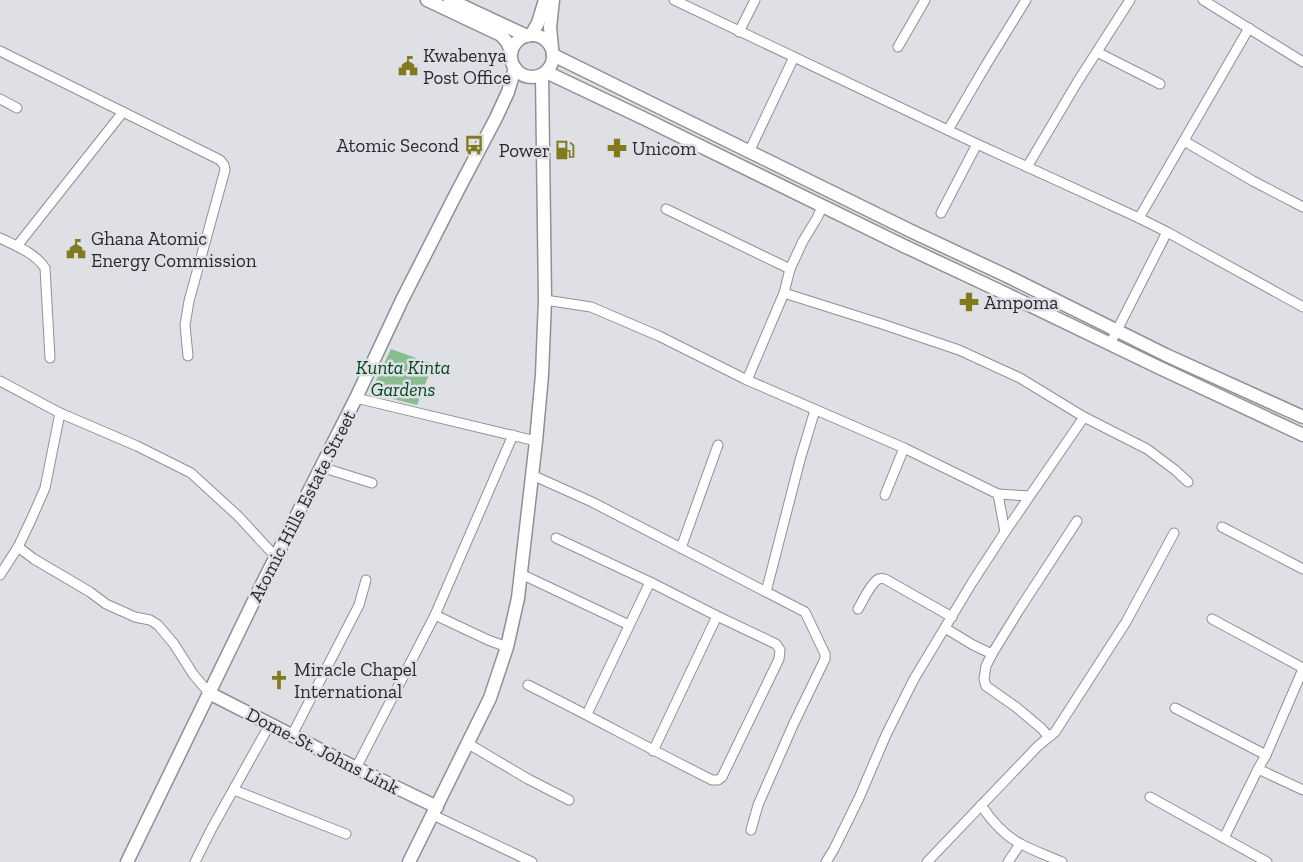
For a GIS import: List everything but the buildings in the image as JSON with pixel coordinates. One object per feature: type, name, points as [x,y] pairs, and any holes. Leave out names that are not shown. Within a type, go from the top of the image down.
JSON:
[{"type":"main road","points":[[427,0],[501,36],[507,42],[511,51],[512,63],[515,68],[527,77],[537,77],[544,74],[552,64],[553,52],[550,27],[553,0]]},
{"type":"main road","points":[[450,0],[529,35],[542,38],[548,42],[553,52],[749,152],[1007,276],[1116,331],[1303,418]]},
{"type":"main road","points":[[511,51],[517,41],[529,35],[538,23],[545,0]]},
{"type":"main road","name":"Atomic Hills Estate Street","points":[[127,862],[356,398],[402,300],[496,118],[508,92],[515,68]]},
{"type":"main road","points":[[544,74],[1303,435]]},
{"type":"main road","points":[[409,862],[490,698],[507,647],[518,598],[542,375],[545,300],[544,74]]},
{"type":"main road","name":"Dome-St. Johns Link","points":[[209,693],[356,768],[435,811]]},
{"type":"street","points":[[674,0],[977,144],[1139,218],[1303,306]]},
{"type":"street","points":[[739,32],[755,0]]},
{"type":"street","points":[[898,46],[925,0]]},
{"type":"street","points":[[948,130],[1026,0]]},
{"type":"street","points":[[1027,167],[1130,0]]},
{"type":"street","points":[[1203,0],[1303,62]]},
{"type":"street","points":[[1139,218],[1249,28]]},
{"type":"street","points":[[0,51],[220,160],[224,166],[225,170],[189,301],[185,324],[188,356]]},
{"type":"street","points":[[1097,52],[1160,84]]},
{"type":"street","points":[[749,152],[794,57]]},
{"type":"street","points":[[0,99],[17,108]]},
{"type":"street","points":[[17,246],[123,112]]},
{"type":"street","points":[[1184,141],[1303,207]]},
{"type":"street","points":[[941,213],[977,144]]},
{"type":"street","points":[[747,380],[784,293],[790,269],[823,206]]},
{"type":"street","points":[[666,209],[790,269]]},
{"type":"street","points":[[1110,344],[1167,232]]},
{"type":"street","points":[[0,238],[40,260],[45,268],[50,358]]},
{"type":"street","points":[[784,293],[959,350],[1020,378],[1084,417],[1147,449],[1188,482]]},
{"type":"street","points":[[545,300],[591,307],[660,336],[747,380],[904,448],[998,494],[1029,496]]},
{"type":"street","points":[[0,381],[60,413],[137,446],[191,473],[238,516],[276,557]]},
{"type":"street","points":[[356,398],[536,441]]},
{"type":"street","points":[[766,592],[815,410]]},
{"type":"street","points":[[0,576],[32,520],[45,488],[60,413]]},
{"type":"street","points":[[826,862],[859,798],[886,735],[910,687],[973,581],[1084,417]]},
{"type":"street","points":[[356,768],[435,615],[513,435]]},
{"type":"street","points":[[680,548],[718,445]]},
{"type":"street","points":[[885,496],[904,448]]},
{"type":"street","points":[[321,467],[372,483]]},
{"type":"street","points":[[532,474],[592,502],[805,612],[825,654],[825,659],[758,805],[751,830]]},
{"type":"street","points":[[998,494],[1005,532]]},
{"type":"street","points":[[1048,737],[1041,728],[1016,707],[986,686],[984,679],[986,666],[992,654],[1077,520]]},
{"type":"street","points":[[1222,527],[1303,569]]},
{"type":"street","points":[[927,862],[1038,746],[1055,732],[1126,622],[1174,533]]},
{"type":"street","points":[[528,685],[587,714],[653,751],[712,780],[718,780],[722,777],[779,658],[780,650],[776,644],[556,538]]},
{"type":"street","points":[[18,546],[34,559],[90,592],[106,604],[135,617],[158,624],[174,644],[192,674],[209,693]]},
{"type":"street","points":[[521,574],[629,625]]},
{"type":"street","points":[[858,609],[877,580],[885,578],[952,617]]},
{"type":"street","points":[[292,735],[359,605],[366,580]]},
{"type":"street","points":[[587,714],[650,582]]},
{"type":"street","points":[[435,615],[507,647]]},
{"type":"street","points":[[653,751],[717,616]]},
{"type":"street","points":[[1212,619],[1303,669],[1266,755],[1224,838]]},
{"type":"street","points":[[945,628],[992,654]]},
{"type":"street","points":[[1175,708],[1266,755]]},
{"type":"street","points":[[195,862],[270,724]]},
{"type":"street","points":[[467,743],[528,779],[569,800]]},
{"type":"street","points":[[1258,769],[1303,790]]},
{"type":"street","points":[[234,790],[346,834]]},
{"type":"street","points":[[1150,797],[1267,862]]},
{"type":"street","points":[[981,805],[998,826],[1020,844],[1062,862]]},
{"type":"street","points":[[435,811],[532,862]]},
{"type":"street","points":[[1008,862],[1020,844]]},
{"type":"green space","name":"Kunta Kinta Gardens","points":[[391,349],[433,364],[417,405],[370,393]]},
{"type":"place","name":"Kwabenya Post Office","points":[[408,66]]},
{"type":"place","name":"Atomic Second","points":[[474,145]]},
{"type":"place","name":"Unicom","points":[[617,148]]},
{"type":"place","name":"Power","points":[[565,150]]},
{"type":"place","name":"Ghana Atomic Energy Commission","points":[[76,249]]},
{"type":"place","name":"Ampoma","points":[[969,302]]},
{"type":"place","name":"Miracle Chapel International","points":[[279,680]]}]
